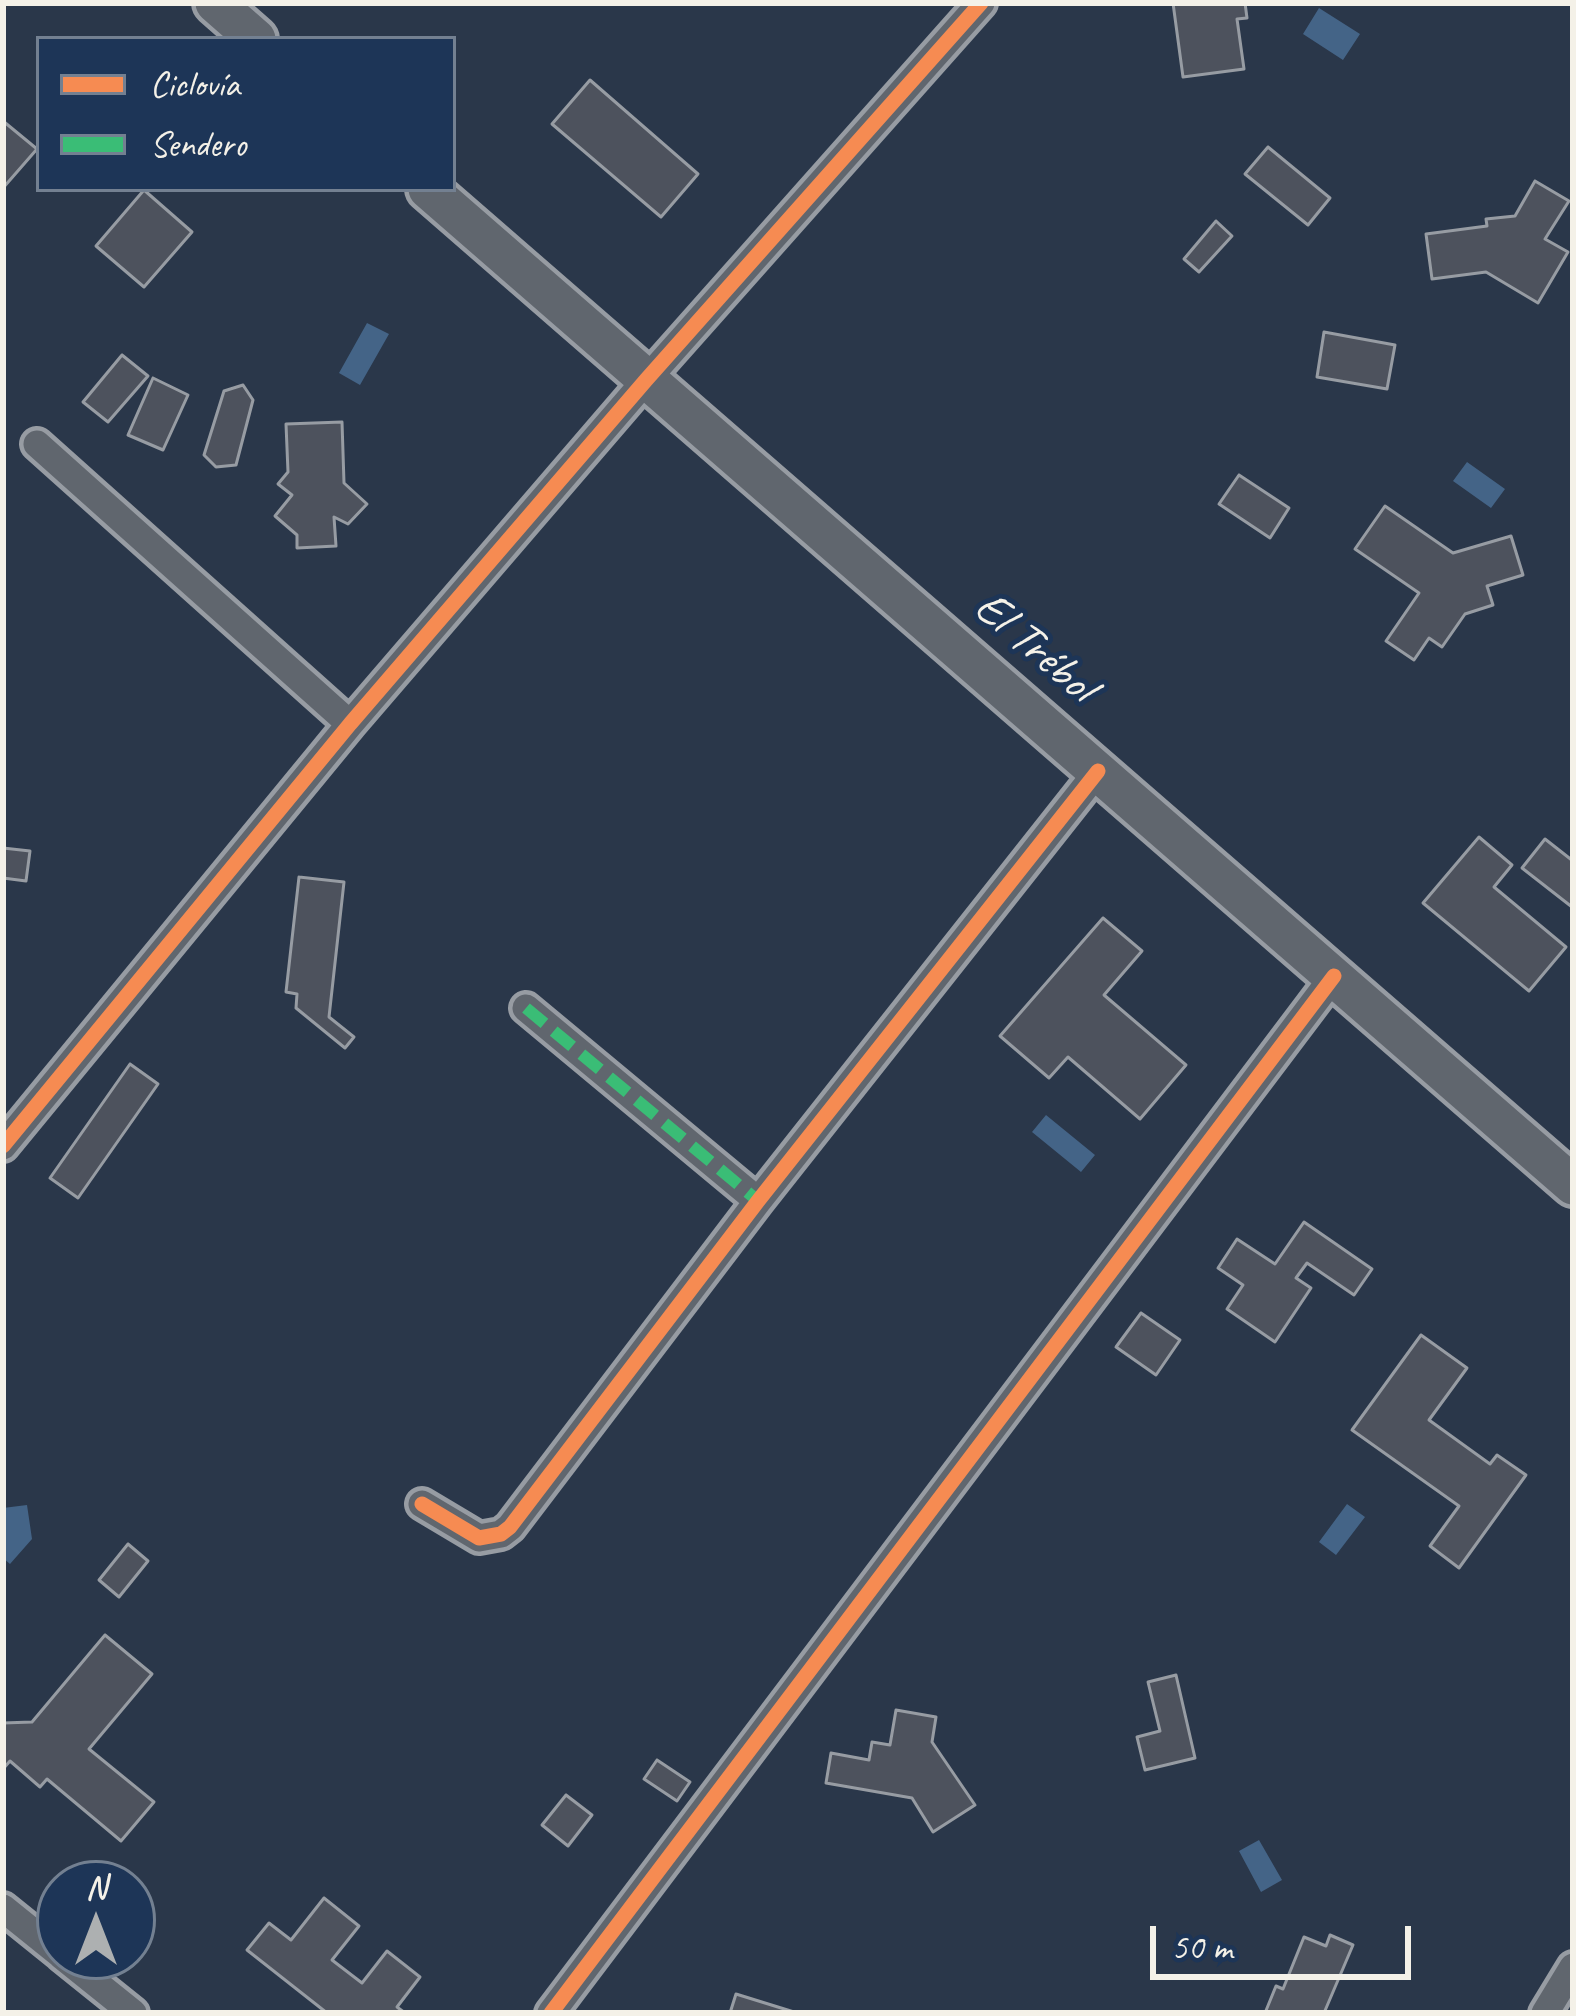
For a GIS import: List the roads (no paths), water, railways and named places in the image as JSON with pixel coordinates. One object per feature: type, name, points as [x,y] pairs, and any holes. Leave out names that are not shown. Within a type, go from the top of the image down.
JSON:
[{"type":"main road","points":[[215,3],[253,36]]},
{"type":"main road","name":"El Trébol","points":[[431,192],[1573,1185]]},
{"type":"street","points":[[8,1130],[646,380],[981,3]]},
{"type":"street","points":[[37,444],[350,724]]},
{"type":"street","points":[[422,1504],[479,1538],[510,1527],[758,1202],[1098,771]]},
{"type":"street","points":[[551,2013],[1334,976]]},
{"type":"street","points":[[526,1008],[758,1202]]},
{"type":"street","points":[[3,1908],[36,1935]]},
{"type":"street","points":[[1545,2013],[1573,1967]]},
{"type":"street","points":[[92,1980],[133,2013]]},
{"type":"water","points":[[1319,8],[1360,34],[1343,60],[1303,34]]},
{"type":"water","points":[[367,323],[389,334],[360,385],[339,373]]},
{"type":"water","points":[[1467,462],[1505,489],[1491,508],[1453,481]]},
{"type":"water","points":[[1046,1115],[1095,1155],[1081,1172],[1032,1132]]},
{"type":"water","points":[[1347,1504],[1365,1517],[1336,1555],[1319,1542]]},
{"type":"water","points":[[27,1505],[32,1539],[10,1564],[3,1558],[3,1508]]},
{"type":"water","points":[[1259,1840],[1282,1880],[1261,1892],[1239,1851]]}]
